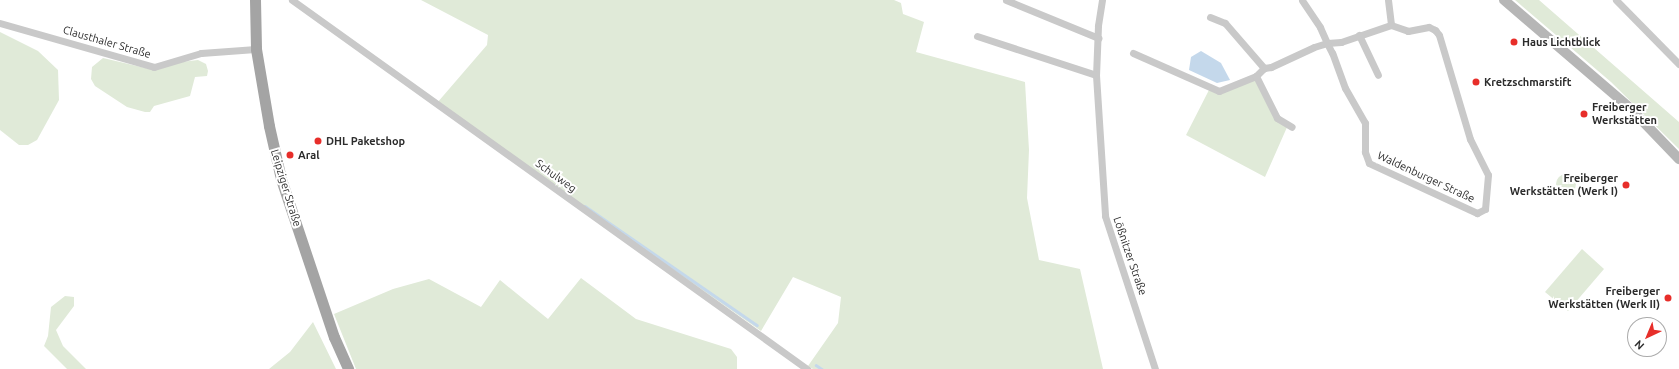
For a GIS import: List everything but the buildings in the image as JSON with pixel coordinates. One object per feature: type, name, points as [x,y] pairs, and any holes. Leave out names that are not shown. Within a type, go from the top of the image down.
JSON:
[{"type":"main road","name":"Leipziger Straße","points":[[255,0],[256,49],[269,126],[281,179],[334,337],[348,369]]},
{"type":"main road","points":[[1507,2],[1630,108],[1679,159]]},
{"type":"street","name":"Schulweg","points":[[292,0],[807,369]]},
{"type":"street","points":[[1006,0],[1098,38]]},
{"type":"street","name":"Lößnitzer Straße","points":[[1102,0],[1096,75],[1104,216],[1155,369]]},
{"type":"street","name":"Waldenburger Straße","points":[[1302,0],[1327,43],[1345,88],[1354,100],[1365,123],[1365,152],[1369,163],[1478,213],[1485,209],[1489,186],[1488,175],[1470,139],[1439,35],[1429,27],[1408,31],[1391,25]]},
{"type":"street","points":[[1133,54],[1219,91],[1256,76],[1264,68],[1271,67],[1327,43],[1359,36],[1391,25],[1388,0]]},
{"type":"street","points":[[1616,0],[1679,64]]},
{"type":"street","points":[[1210,17],[1225,23],[1264,68]]},
{"type":"street","name":"Clausthaler Straße","points":[[0,23],[154,67],[201,53],[256,49]]},
{"type":"street","points":[[977,36],[1096,75]]},
{"type":"street","points":[[1359,36],[1378,75]]},
{"type":"street","points":[[1256,76],[1277,118],[1292,127]]},
{"type":"green space","points":[[421,0],[894,0],[901,3],[903,14],[924,22],[916,52],[1025,82],[1029,150],[1027,198],[1039,260],[1080,269],[1103,369],[813,369],[808,366],[838,323],[841,297],[793,277],[761,331],[479,134],[437,103],[487,45],[488,35]]},
{"type":"green space","points":[[1515,0],[1539,0],[1679,122],[1679,149],[1611,82]]},
{"type":"green space","points":[[0,32],[38,51],[58,70],[59,100],[37,140],[28,145],[19,145],[0,130]]},
{"type":"green space","points":[[103,58],[154,70],[181,62],[198,60],[206,64],[208,71],[207,76],[195,77],[190,96],[154,106],[150,112],[145,112],[127,107],[95,86],[91,79],[92,67]]},
{"type":"green space","points":[[1256,76],[1277,118],[1288,125],[1265,177],[1186,135],[1210,88],[1219,91]]},
{"type":"green space","points":[[1566,174],[1573,177],[1576,184],[1573,191],[1566,194],[1559,191],[1556,184],[1559,177]]},
{"type":"green space","points":[[1582,249],[1604,269],[1568,311],[1545,292]]},
{"type":"green space","points":[[581,278],[636,319],[731,349],[737,357],[737,369],[356,369],[334,314],[393,289],[429,279],[481,307],[500,280],[548,319]]},
{"type":"green space","points":[[65,296],[74,297],[74,306],[56,330],[63,346],[86,369],[67,369],[44,346],[48,336],[51,307]]},
{"type":"green space","points":[[313,322],[336,369],[269,369],[290,352]]},
{"type":"water","points":[[1201,51],[1221,63],[1230,80],[1217,83],[1189,70],[1191,57]]},
{"type":"waterway","points":[[585,206],[757,325]]},
{"type":"waterway","points":[[816,365],[822,369]]},
{"type":"place","name":"Haus Lichtblick","points":[[1514,42]]},
{"type":"place","name":"Kretzschmarstift","points":[[1476,82]]},
{"type":"place","name":"Freiberger Werkstätten","points":[[1584,114]]},
{"type":"place","name":"DHL Paketshop","points":[[318,141]]},
{"type":"place","name":"Aral","points":[[290,155]]},
{"type":"place","name":"Freiberger Werkstätten (Werk I)","points":[[1626,185]]},
{"type":"place","name":"Freiberger Werkstätten (Werk II)","points":[[1668,298]]}]
